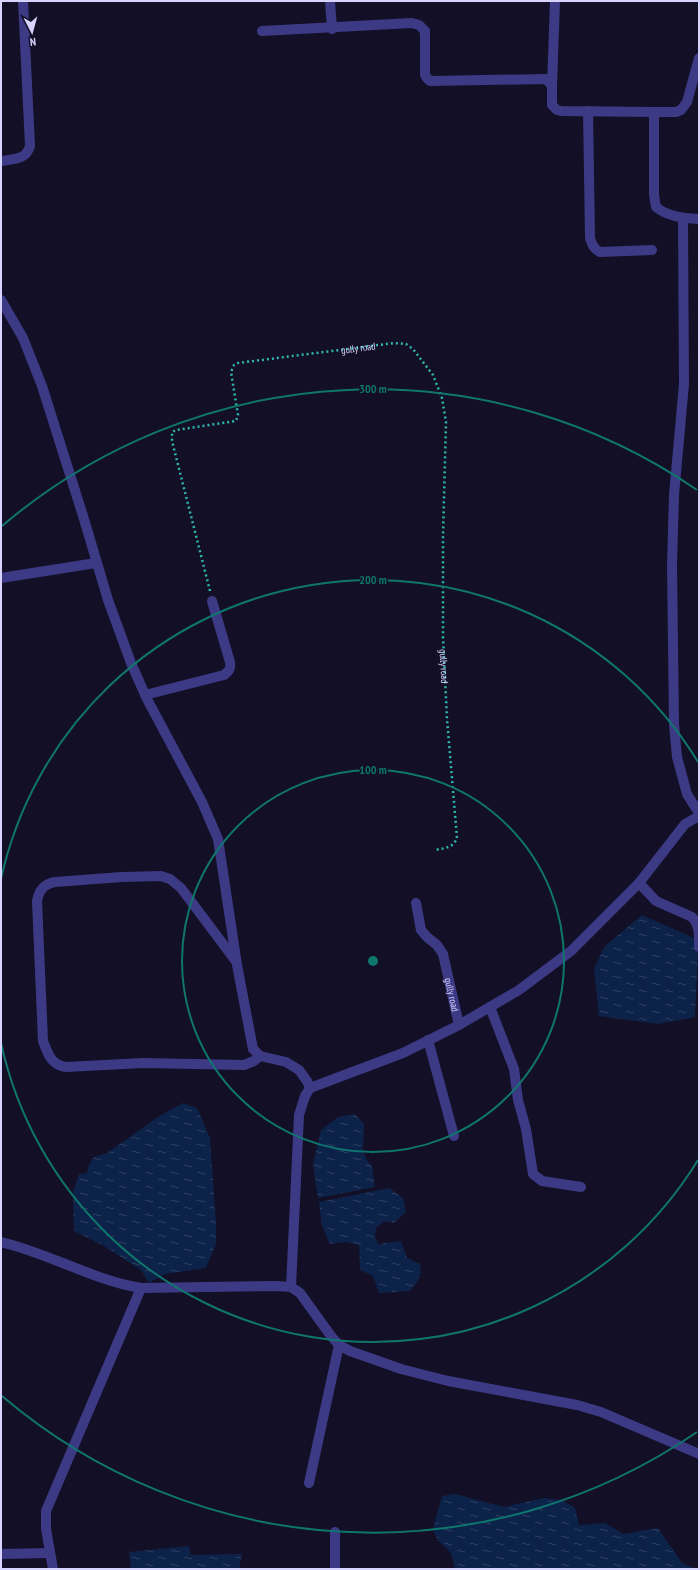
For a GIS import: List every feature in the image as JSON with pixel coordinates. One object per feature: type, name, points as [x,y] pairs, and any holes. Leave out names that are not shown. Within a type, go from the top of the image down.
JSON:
[{"type":"street","points":[[1,161],[24,156],[28,153],[30,146],[23,1]]},
{"type":"street","points":[[330,1],[332,28]]},
{"type":"street","points":[[555,1],[552,105],[557,110],[676,112],[685,107],[699,58]]},
{"type":"street","points":[[262,31],[412,24],[419,25],[425,32],[425,75],[430,81],[541,79],[546,80],[552,86]]},
{"type":"street","points":[[588,111],[590,238],[592,245],[595,250],[600,252],[652,250]]},
{"type":"street","points":[[654,112],[654,202],[656,207],[661,211],[683,218],[699,219]]},
{"type":"street","points":[[683,218],[684,384],[674,495],[672,565],[674,724],[677,756],[687,794],[699,813]]},
{"type":"street","points":[[1,300],[23,338],[42,386],[110,607],[131,663],[145,695],[202,802],[218,838],[236,962],[253,1048],[260,1056],[286,1062],[298,1070],[307,1080],[310,1088]]},
{"type":"street","points":[[1,578],[96,563]]},
{"type":"street","points":[[145,695],[224,675],[229,672],[231,667],[230,662],[212,601]]},
{"type":"street","points":[[291,1287],[299,1115],[304,1096],[310,1088],[403,1053],[460,1025],[519,990],[571,951],[639,884],[685,824],[699,816]]},
{"type":"street","points":[[236,962],[181,888],[170,879],[161,876],[122,876],[55,882],[48,883],[38,893],[37,901],[43,1041],[52,1061],[58,1066],[66,1067],[143,1063],[244,1065],[254,1062],[260,1056]]},
{"type":"street","points":[[639,884],[656,901],[692,917],[695,920],[698,929],[699,947]]},
{"type":"street","name":"gully road","points":[[416,903],[421,930],[437,945],[443,954],[460,1025]]},
{"type":"street","points":[[490,1007],[514,1069],[518,1100],[525,1124],[533,1174],[542,1181],[581,1187]]},
{"type":"street","points":[[428,1040],[454,1136]]},
{"type":"street","points":[[1,1242],[45,1256],[120,1284],[141,1288],[291,1287],[300,1293],[338,1345],[350,1351],[402,1369],[448,1381],[577,1404],[601,1412],[699,1454]]},
{"type":"street","points":[[53,1569],[46,1529],[46,1511],[141,1288]]},
{"type":"street","points":[[309,1484],[338,1345]]},
{"type":"street","points":[[335,1532],[335,1569]]},
{"type":"street","points":[[1,1554],[50,1553]]},
{"type":"path","name":"gully road","points":[[212,601],[172,441],[172,432],[176,430],[236,421],[238,415],[231,372],[234,365],[238,363],[394,343],[406,344],[413,349],[433,375],[442,398],[446,422],[443,536],[443,637],[447,712],[457,838],[455,843],[450,847],[435,850]]},
{"type":"water","points":[[642,915],[694,938],[698,950],[695,1017],[658,1024],[599,1016],[594,969],[604,947]]},
{"type":"water","points":[[183,1103],[197,1108],[210,1138],[216,1244],[206,1268],[165,1274],[149,1283],[141,1270],[104,1246],[74,1231],[73,1192],[79,1174],[87,1173],[89,1164],[94,1157],[107,1153],[161,1115]]},
{"type":"water","points":[[355,1114],[364,1124],[363,1152],[368,1162],[372,1166],[375,1187],[318,1198],[313,1164],[321,1130],[338,1117]]},
{"type":"water","points":[[389,1188],[403,1198],[406,1212],[394,1223],[385,1221],[376,1228],[375,1236],[378,1244],[401,1241],[407,1258],[420,1264],[420,1275],[410,1291],[379,1293],[373,1276],[360,1270],[359,1245],[345,1242],[330,1244],[322,1226],[319,1202]]},
{"type":"water","points":[[455,1494],[504,1507],[544,1498],[562,1500],[575,1508],[579,1525],[605,1523],[623,1534],[658,1528],[682,1563],[696,1569],[455,1569],[451,1553],[437,1539],[433,1529],[442,1496]]},
{"type":"water","points":[[189,1546],[191,1555],[242,1554],[239,1569],[131,1569],[129,1552]]}]
